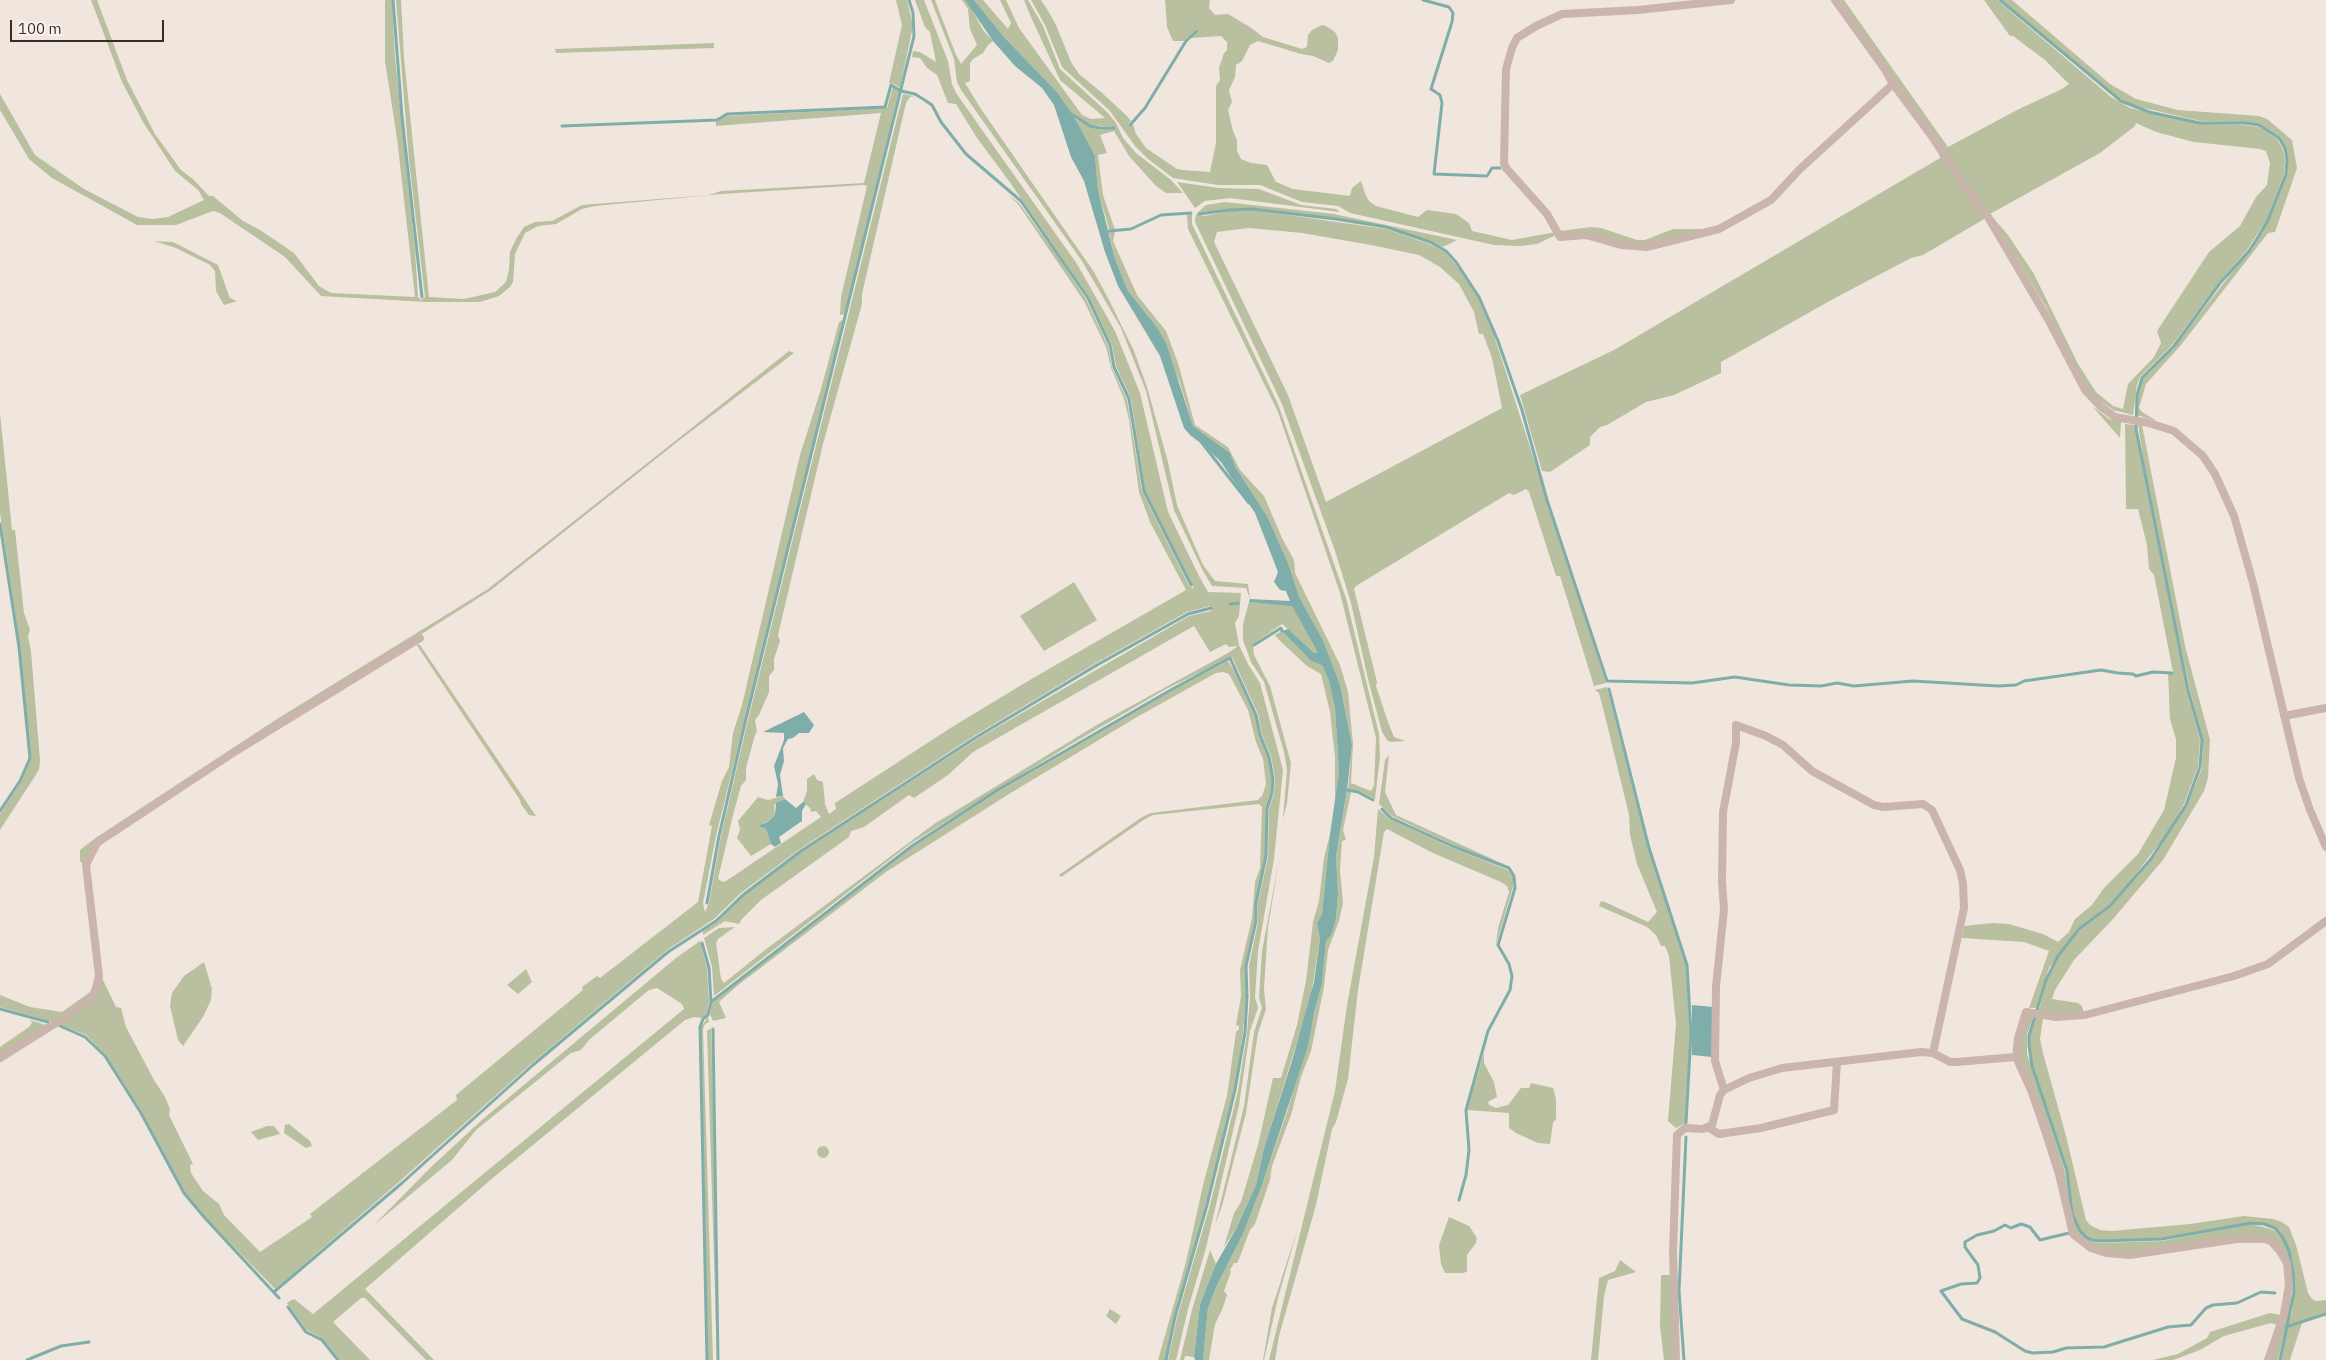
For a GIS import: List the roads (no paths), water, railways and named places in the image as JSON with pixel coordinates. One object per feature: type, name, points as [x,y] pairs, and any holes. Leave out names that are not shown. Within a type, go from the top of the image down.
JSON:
[{"type":"street","points":[[1731,0],[1638,10],[1562,14],[1536,26],[1518,38],[1510,53],[1506,69],[1504,163],[1506,168],[1547,214],[1560,237],[1586,235],[1621,245],[1647,248],[1719,229],[1771,200],[1800,168],[1893,84]]},
{"type":"street","points":[[1835,0],[1988,216],[2049,321],[2085,390],[2109,413],[2167,428],[2180,436],[2203,456],[2215,474],[2234,516],[2251,573],[2284,716],[2310,810],[2326,847]]},
{"type":"street","points":[[0,1058],[76,1011],[95,991],[99,976],[86,865],[96,843],[236,750],[420,638]]},
{"type":"street","points":[[2284,716],[2326,708]]},
{"type":"street","points":[[1724,1090],[1717,1073],[1715,1061],[1716,987],[1724,909],[1722,882],[1723,812],[1736,743],[1736,725],[1766,736],[1783,745],[1812,771],[1874,805],[1897,807],[1923,804],[1932,810],[1960,870],[1963,884],[1964,908],[1933,1053]]},
{"type":"street","points":[[2268,1360],[2284,1314],[2289,1285],[2286,1263],[2276,1246],[2264,1239],[2237,1239],[2130,1255],[2106,1253],[2084,1245],[2072,1234],[2047,1136],[2031,1090],[2016,1057],[2019,1029],[2026,1012],[2040,1016],[2069,1017],[2101,1012],[2234,976],[2268,964],[2326,921]]},
{"type":"street","points":[[1709,1128],[1714,1120],[1720,1095],[1724,1090],[1749,1078],[1782,1068],[1921,1052],[1933,1053],[1950,1062],[2016,1057]]},
{"type":"street","points":[[1676,1360],[1673,1285],[1677,1135],[1685,1128],[1709,1128],[1719,1134],[1760,1128],[1834,1110],[1837,1062]]},
{"type":"water","points":[[965,0],[974,0],[1004,37],[1057,92],[1073,115],[1095,156],[1098,190],[1115,259],[1128,291],[1156,326],[1166,343],[1193,426],[1230,453],[1236,468],[1267,516],[1288,563],[1299,596],[1323,641],[1340,685],[1352,745],[1336,856],[1338,895],[1336,918],[1331,935],[1326,941],[1322,984],[1308,1046],[1262,1185],[1243,1234],[1218,1283],[1208,1308],[1203,1360],[1195,1360],[1194,1357],[1200,1304],[1216,1264],[1237,1227],[1256,1185],[1264,1148],[1292,1061],[1314,982],[1320,939],[1317,923],[1322,914],[1330,834],[1339,773],[1335,708],[1326,667],[1311,661],[1282,631],[1288,629],[1314,653],[1318,653],[1292,606],[1249,602],[1250,599],[1290,601],[1286,591],[1280,590],[1274,582],[1278,572],[1255,513],[1221,462],[1184,428],[1160,356],[1118,286],[1105,252],[1084,181],[1071,157],[1054,105],[1042,88],[1015,66],[993,41]]},
{"type":"water","points":[[804,712],[814,725],[809,733],[799,733],[793,738],[788,739],[783,748],[784,761],[780,775],[783,796],[776,797],[778,784],[774,766],[784,740],[784,733],[763,732]]},
{"type":"water","points":[[785,799],[796,808],[803,802],[806,804],[802,811],[802,821],[779,837],[781,843],[775,847],[771,844],[766,829],[760,827],[760,825],[766,823],[775,815],[776,803]]},
{"type":"water","points":[[1692,1005],[1713,1007],[1712,1057],[1692,1055]]},
{"type":"waterway","points":[[393,0],[402,117],[422,297]]},
{"type":"waterway","points":[[707,903],[719,836],[745,723],[914,36],[913,13],[909,0]]},
{"type":"waterway","points":[[1423,0],[1449,7],[1453,13],[1452,22],[1431,89],[1440,95],[1442,103],[1434,174],[1487,176],[1492,168],[1500,168]]},
{"type":"waterway","points":[[2000,0],[2121,101],[2149,112],[2200,123],[2245,123],[2259,125],[2279,138],[2285,148],[2287,160],[2286,174],[2268,220],[2258,237],[2249,251],[2220,283],[2174,346],[2142,378],[2137,395],[2136,429],[2188,690],[2202,740],[2200,767],[2186,805],[2151,859],[2110,906],[2079,929],[2058,956],[2046,980],[2029,1036],[2032,1066],[2067,1171],[2072,1214],[2080,1231],[2091,1240],[2100,1241],[2162,1239],[2251,1223],[2264,1224],[2275,1228],[2283,1238],[2289,1251],[2294,1292],[2280,1360]]},
{"type":"waterway","points":[[1130,125],[1145,108],[1186,41],[1197,31]]},
{"type":"waterway","points":[[562,126],[717,120],[727,114],[885,107],[891,85],[901,91],[915,94],[932,105],[941,122],[966,154],[1021,201],[1088,298],[1110,345],[1114,367],[1129,399],[1144,491],[1191,585]]},
{"type":"waterway","points":[[1073,115],[1090,126],[1114,128]]},
{"type":"waterway","points":[[1199,214],[1252,209],[1386,227],[1430,242],[1446,251],[1456,262],[1479,297],[1498,341],[1522,410],[1547,500],[1607,681],[1692,683],[1735,677],[1789,685],[1821,686],[1837,683],[1854,686],[1913,681],[1998,686],[2016,685],[2024,681],[2101,670],[2136,676],[2153,672],[2172,673]]},
{"type":"waterway","points":[[1109,231],[1131,229],[1161,215],[1191,213]]},
{"type":"waterway","points":[[1202,443],[1249,503]]},
{"type":"waterway","points":[[0,524],[19,647],[30,758],[20,781],[0,811]]},
{"type":"waterway","points":[[1230,604],[1238,603]]},
{"type":"waterway","points":[[275,1291],[402,1183],[533,1065],[668,952],[716,921],[743,895],[801,851],[975,738],[1097,665],[1188,614],[1211,608]]},
{"type":"waterway","points":[[1254,645],[1281,628],[1282,631]]},
{"type":"waterway","points":[[711,1002],[912,846],[998,790],[1230,658],[1256,715],[1260,735],[1269,757],[1273,779],[1272,793],[1267,809],[1266,856],[1256,903],[1256,921],[1246,966],[1245,1032],[1235,1090],[1207,1205],[1175,1317],[1166,1360]]},
{"type":"waterway","points":[[1324,665],[1330,679]]},
{"type":"waterway","points":[[1609,689],[1649,848],[1687,965],[1691,1033],[1686,1123]]},
{"type":"waterway","points":[[1347,790],[1358,792],[1373,800]]},
{"type":"waterway","points":[[1382,809],[1391,818],[1452,846],[1509,868],[1514,876],[1515,888],[1498,945],[1509,964],[1512,976],[1510,990],[1488,1031],[1466,1110],[1469,1150],[1466,1175],[1459,1200]]},
{"type":"waterway","points":[[702,943],[709,968],[711,1002],[708,1015],[703,1019],[700,1027],[707,1360]]},
{"type":"waterway","points":[[0,1009],[48,1022]]},
{"type":"waterway","points":[[58,1025],[85,1037],[105,1056],[141,1113],[184,1193],[279,1298]]},
{"type":"waterway","points":[[713,1029],[718,1360]]},
{"type":"waterway","points":[[1684,1360],[1679,1291],[1686,1137]]},
{"type":"waterway","points":[[2069,1233],[2040,1240],[2030,1227],[2021,1224],[2011,1228],[2005,1225],[1994,1231],[1977,1235],[1965,1242],[1965,1247],[1978,1265],[1980,1278],[1977,1283],[1961,1284],[1941,1291],[1962,1319],[1995,1332],[2025,1351],[2033,1353],[2053,1352],[2066,1348],[2104,1347],[2168,1327],[2191,1325],[2206,1308],[2213,1305],[2237,1303],[2261,1292],[2275,1293]]},
{"type":"waterway","points":[[288,1307],[306,1332],[322,1340],[338,1360]]},
{"type":"waterway","points":[[2286,1327],[2326,1314]]},
{"type":"waterway","points":[[27,1360],[61,1346],[89,1342]]}]
